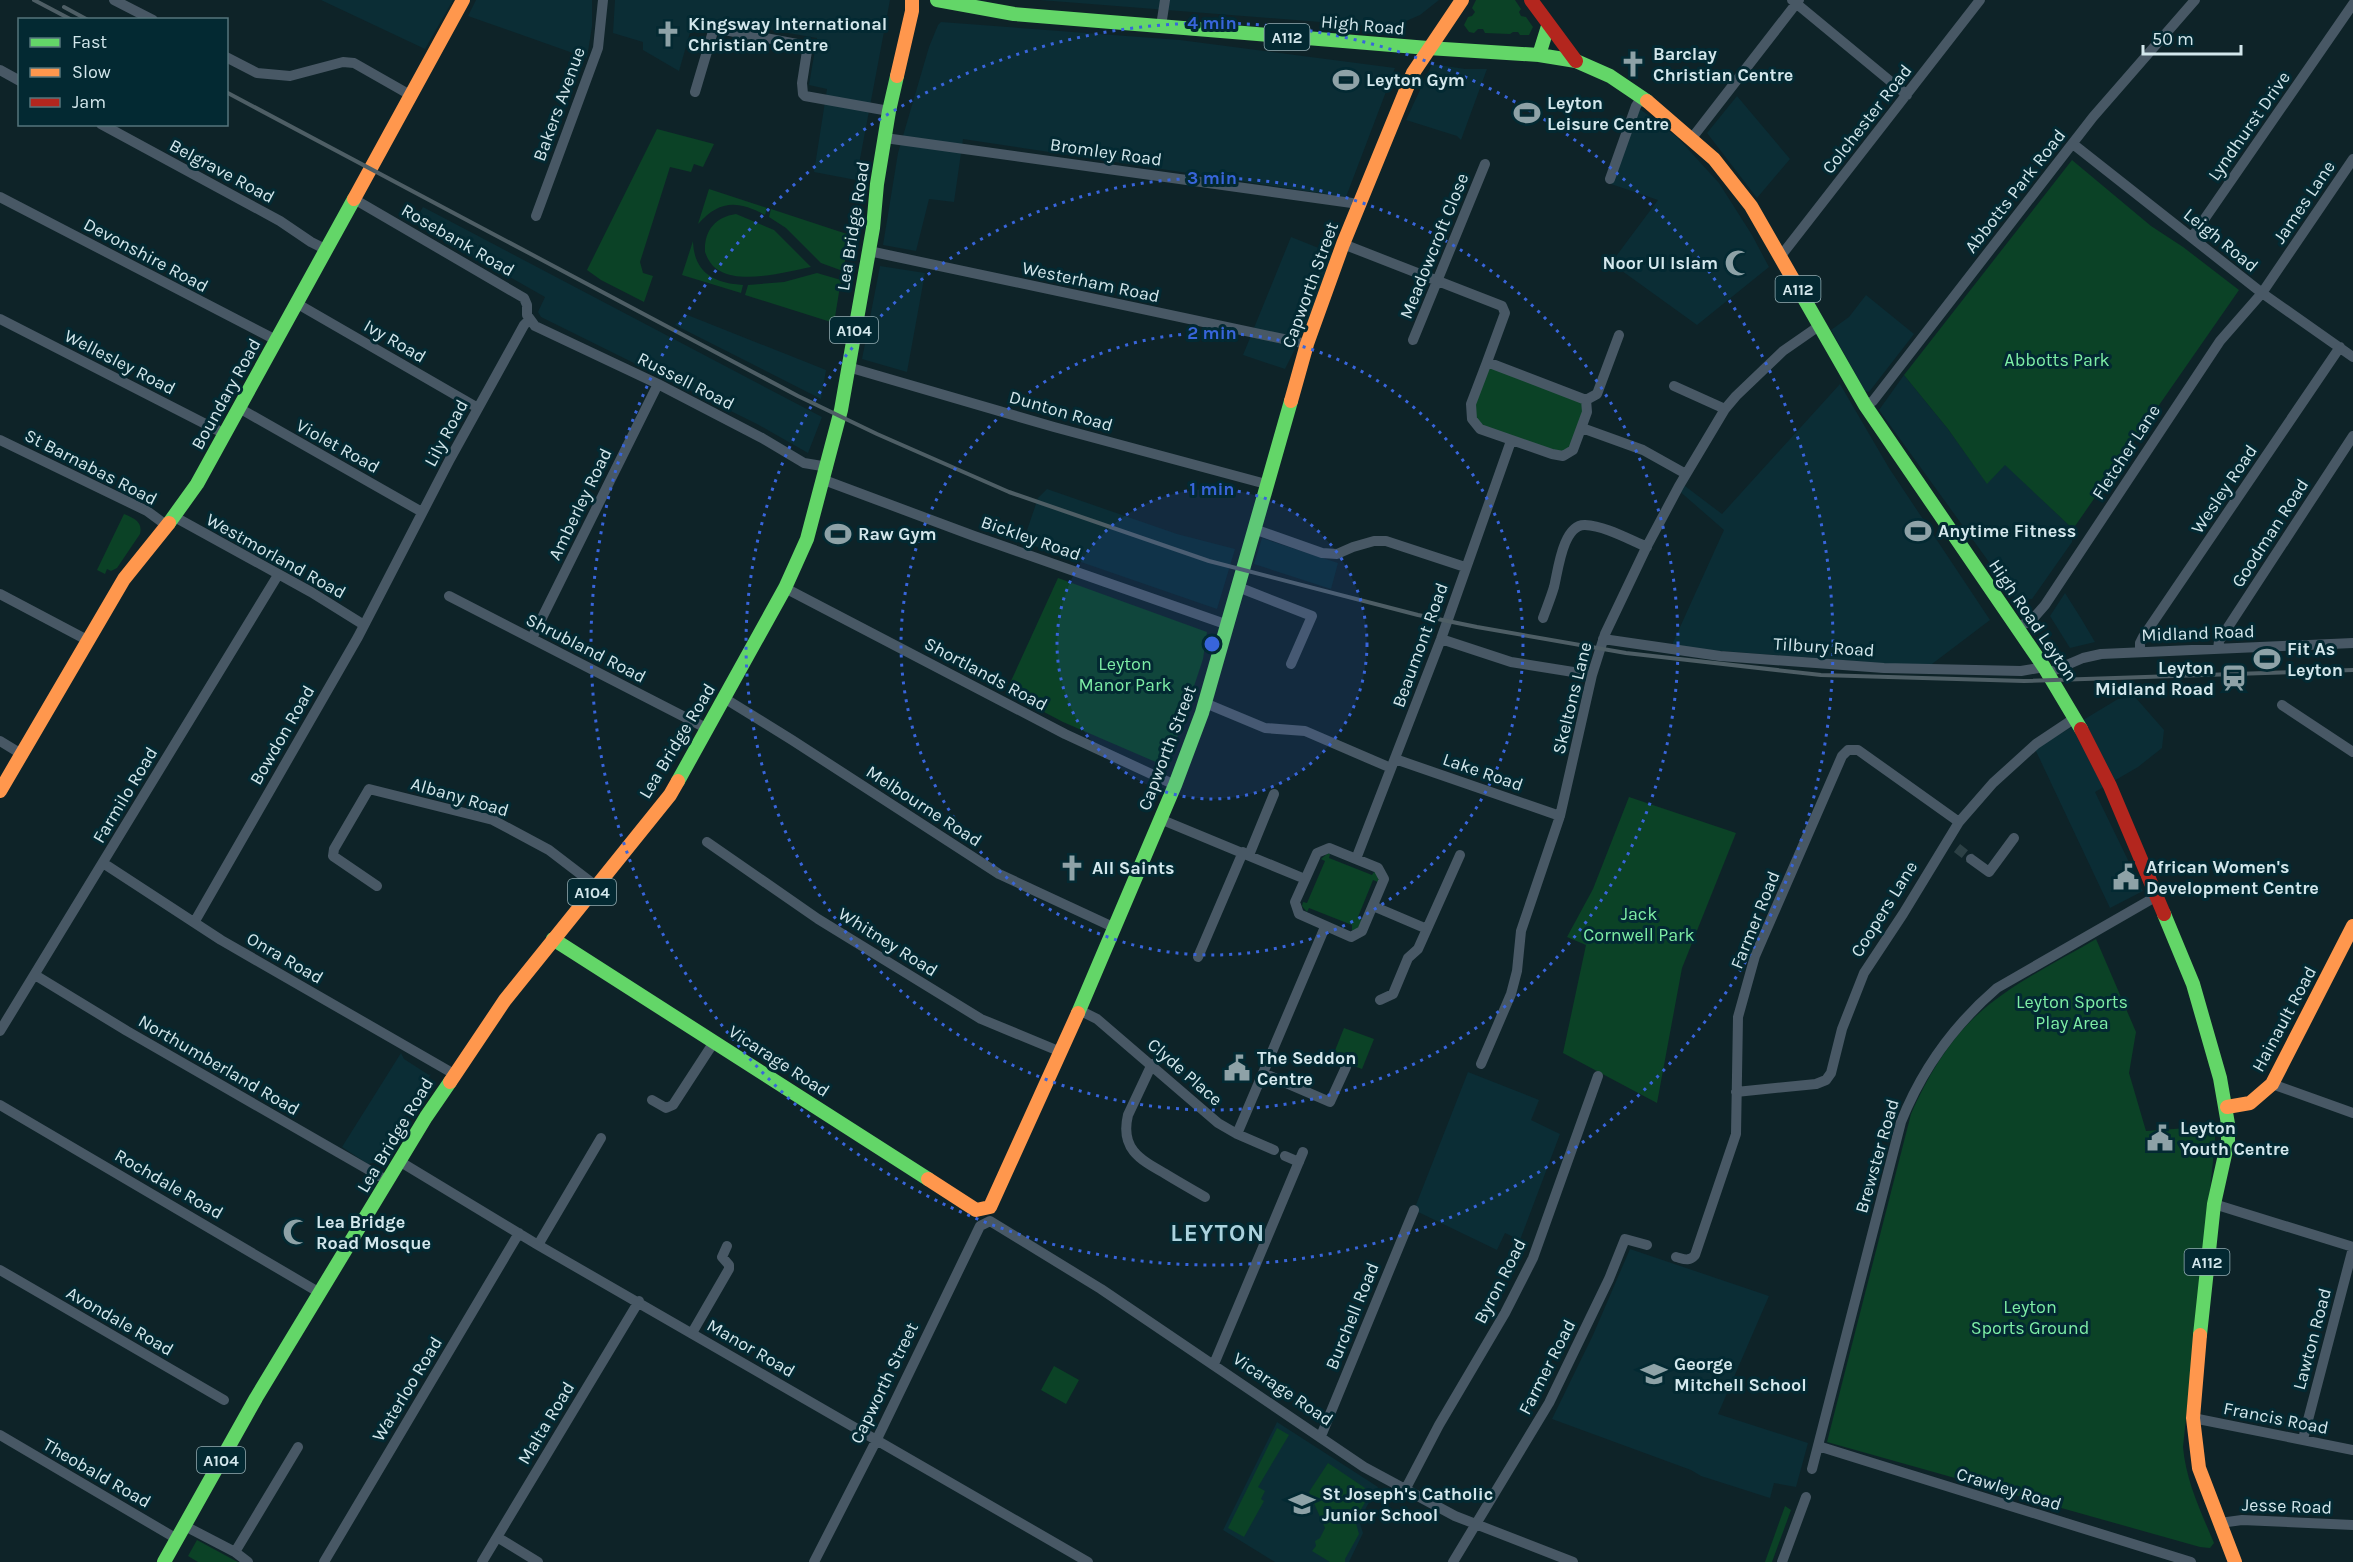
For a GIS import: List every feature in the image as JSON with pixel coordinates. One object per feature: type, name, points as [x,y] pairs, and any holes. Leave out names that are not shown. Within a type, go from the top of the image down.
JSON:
[{"type":"main road","name":"Boundary Road","points":[[0,791],[124,579],[169,520],[188,500],[463,0]]},
{"type":"main road","name":"Lea Bridge Road","points":[[164,1562],[256,1398],[454,1074],[505,1000],[666,800],[708,729],[785,588],[807,539],[841,410],[869,251],[889,111],[912,0]]},
{"type":"main road","name":"High Road","points":[[937,0],[1161,26],[1428,48]]},
{"type":"main road","name":"Capworth Street","points":[[986,1215],[1061,1052],[1175,785],[1205,703],[1307,344],[1343,244],[1413,73],[1462,0]]},
{"type":"main road","points":[[1531,0],[1576,61]]},
{"type":"main road","points":[[1539,55],[1548,26]]},
{"type":"main road","name":"High Road Leyton","points":[[1428,48],[1539,55],[1576,61],[1610,76],[1642,97],[1714,159],[1751,206],[1865,405],[2046,670],[2075,718],[2110,786],[2193,984],[2227,1107],[2228,1141],[2214,1204],[2202,1304],[2193,1418],[2199,1468],[2235,1562]]},
{"type":"main road","name":"Hainault Road","points":[[2227,1107],[2250,1103],[2272,1084],[2353,926]]},
{"type":"main road","name":"Vicarage Road","points":[[553,939],[986,1215]]},
{"type":"street","points":[[114,0],[149,18]]},
{"type":"street","name":"Bakers Avenue","points":[[536,216],[598,48],[603,0]]},
{"type":"street","points":[[1161,26],[1165,0]]},
{"type":"street","name":"Colchester Road","points":[[1780,257],[1980,0]]},
{"type":"street","name":"Abbotts Park Road","points":[[1865,405],[1873,401],[2073,144],[2195,0]]},
{"type":"street","points":[[1692,138],[1796,1],[1907,95]]},
{"type":"street","name":"Lyndhurst Drive","points":[[2192,237],[2353,4]]},
{"type":"street","points":[[694,92],[714,28],[797,44],[807,51],[802,83],[805,96],[889,111]]},
{"type":"street","points":[[228,58],[257,73],[290,76],[343,62],[354,63],[412,96]]},
{"type":"street","points":[[0,70],[18,80]]},
{"type":"street","points":[[1610,179],[1636,106],[1642,97]]},
{"type":"street","name":"Belgrave Road","points":[[105,126],[280,221],[311,243],[327,250]]},
{"type":"street","name":"Bromley Road","points":[[885,138],[1359,204]]},
{"type":"street","name":"Leigh Road","points":[[2073,144],[2262,293],[2353,357]]},
{"type":"street","name":"James Lane","points":[[2262,293],[2353,159]]},
{"type":"street","name":"Meadowcroft Close","points":[[1413,340],[1485,164]]},
{"type":"street","name":"Devonshire Road","points":[[0,197],[276,340]]},
{"type":"street","name":"Rosebank Road","points":[[354,200],[524,298],[529,320]]},
{"type":"street","points":[[1343,244],[1502,306],[1505,313],[1471,404],[1472,419],[1480,429],[1511,441],[1563,456],[1573,450],[1587,412],[1586,400]]},
{"type":"street","name":"Westerham Road","points":[[869,251],[1307,344]]},
{"type":"street","name":"Fletcher Lane","points":[[2017,627],[2031,621],[2045,605],[2220,341],[2262,293]]},
{"type":"street","name":"Ivy Road","points":[[296,303],[478,408]]},
{"type":"street","name":"Wellesley Road","points":[[0,319],[225,434]]},
{"type":"street","name":"Russell Road","points":[[529,320],[535,326],[658,384],[826,473]]},
{"type":"street","name":"Lily Road","points":[[395,564],[478,408],[524,325],[529,320]]},
{"type":"street","name":"Skeltons Lane","points":[[1481,1064],[1511,994],[1517,971],[1521,931],[1560,816],[1592,675],[1603,639],[1647,547],[1686,474],[1725,409],[1783,351],[1819,326]]},
{"type":"street","points":[[1486,362],[1586,400],[1597,394],[1619,335]]},
{"type":"street","name":"Wesley Road","points":[[2140,652],[2143,637],[2340,346]]},
{"type":"street","name":"Dunton Road","points":[[848,367],[1054,427],[1266,484]]},
{"type":"street","name":"Amberley Road","points":[[532,639],[658,384]]},
{"type":"street","points":[[1674,386],[1725,409]]},
{"type":"street","name":"Violet Road","points":[[238,408],[422,512]]},
{"type":"street","points":[[1582,428],[1643,450],[1686,474]]},
{"type":"street","name":"Goodman Road","points":[[2218,649],[2218,640],[2353,436]]},
{"type":"street","name":"St Barnabas Road","points":[[0,440],[169,520]]},
{"type":"street","name":"Beaumont Road","points":[[1356,859],[1441,639],[1511,441]]},
{"type":"street","name":"Bickley Road","points":[[826,473],[974,536],[1228,625]]},
{"type":"street","name":"Westmorland Road","points":[[169,520],[278,575],[364,625]]},
{"type":"street","points":[[1543,618],[1560,559],[1570,532],[1576,526],[1591,525],[1647,547]]},
{"type":"street","points":[[1254,529],[1322,554],[1337,554],[1374,541],[1386,541],[1465,567]]},
{"type":"street","name":"Bowdon Road","points":[[195,921],[364,625],[395,564]]},
{"type":"street","name":"Farmilo Road","points":[[0,1031],[278,575]]},
{"type":"street","points":[[1238,587],[1312,616],[1291,664]]},
{"type":"street","name":"Shortlands Road","points":[[785,588],[1065,734],[1175,785]]},
{"type":"street","points":[[0,594],[89,641]]},
{"type":"street","name":"Shrubland Road","points":[[448,596],[708,729]]},
{"type":"street","points":[[1441,639],[1511,662],[1592,675]]},
{"type":"street","name":"Tilbury Road","points":[[1603,639],[1720,656],[1884,668],[2046,670]]},
{"type":"street","name":"Midland Road","points":[[2046,670],[2092,655],[2353,643]]},
{"type":"street","name":"Melbourne Road","points":[[724,698],[999,874],[1113,927]]},
{"type":"street","name":"Lake Road","points":[[1205,703],[1265,728],[1305,730],[1393,763],[1560,816]]},
{"type":"street","points":[[2282,705],[2353,752]]},
{"type":"street","name":"Coopers Lane","points":[[1736,1092],[1816,1084],[1826,1080],[1831,1073],[1842,1029],[1864,973],[1959,822],[1993,783],[2036,744],[2075,718]]},
{"type":"street","points":[[0,741],[22,755]]},
{"type":"street","name":"Farmer Road","points":[[1676,1257],[1686,1260],[1695,1255],[1736,1134],[1738,1017],[1755,956],[1842,756],[1848,750],[1857,750],[1959,822]]},
{"type":"street","name":"Albany Road","points":[[377,886],[333,856],[334,849],[369,789],[493,820],[549,850],[596,886]]},
{"type":"street","points":[[1198,957],[1274,794]]},
{"type":"street","points":[[1160,819],[1305,879]]},
{"type":"street","points":[[1971,859],[1989,872],[2014,838]]},
{"type":"street","points":[[1947,840],[1957,848]]},
{"type":"street","name":"Whitney Road","points":[[707,842],[818,919],[981,1019],[1061,1052]]},
{"type":"street","points":[[1329,848],[1378,868],[1384,879],[1362,931],[1351,937],[1299,914],[1295,902],[1305,879],[1317,853],[1329,848]]},
{"type":"street","points":[[1380,1000],[1392,994],[1408,958],[1418,949],[1460,855]]},
{"type":"street","name":"Onra Road","points":[[103,863],[221,940],[454,1074]]},
{"type":"street","name":"Brewster Road","points":[[1812,1469],[1901,1122],[1924,1072],[1942,1046],[1980,1002],[1997,988],[2157,896]]},
{"type":"street","points":[[1373,906],[1427,929]]},
{"type":"street","points":[[1237,1134],[1325,927]]},
{"type":"street","name":"Northumberland Road","points":[[35,975],[127,1031],[388,1181]]},
{"type":"street","name":"Clyde Place","points":[[1079,1010],[1096,1018],[1218,1123],[1274,1150]]},
{"type":"street","points":[[651,1100],[666,1108],[673,1105],[714,1042]]},
{"type":"street","points":[[1152,1064],[1128,1115],[1127,1140],[1130,1148],[1141,1160],[1205,1197]]},
{"type":"street","points":[[1263,1073],[1330,1102],[1346,1066]]},
{"type":"street","name":"Byron Road","points":[[1405,1490],[1438,1425],[1504,1313],[1533,1258],[1598,1076]]},
{"type":"street","points":[[2272,1084],[2353,1113]]},
{"type":"street","name":"Rochdale Road","points":[[0,1105],[321,1293]]},
{"type":"street","points":[[538,1245],[601,1138]]},
{"type":"street","points":[[1214,1364],[1301,1157],[1285,1156]]},
{"type":"street","name":"Manor Road","points":[[399,1161],[538,1245],[639,1301],[876,1441],[1088,1562]]},
{"type":"street","points":[[2214,1204],[2353,1247]]},
{"type":"street","name":"Burchell Road","points":[[1321,1436],[1414,1210]]},
{"type":"street","name":"Vicarage Road","points":[[986,1215],[1214,1364],[1364,1467],[1475,1524],[1573,1562]]},
{"type":"street","name":"Capworth Street","points":[[814,1562],[876,1441],[986,1215]]},
{"type":"street","name":"Waterloo Road","points":[[324,1562],[519,1233]]},
{"type":"street","name":"Farmer Road","points":[[1475,1524],[1550,1403],[1609,1279],[1625,1239],[1647,1245]]},
{"type":"street","points":[[692,1333],[729,1269],[729,1265],[722,1257],[727,1246]]},
{"type":"street","name":"Lawton Road","points":[[2303,1439],[2353,1247]]},
{"type":"street","name":"Avondale Road","points":[[0,1270],[224,1400]]},
{"type":"street","name":"Malta Road","points":[[482,1562],[639,1301]]},
{"type":"street","name":"Francis Road","points":[[2193,1418],[2353,1450]]},
{"type":"street","name":"Theobald Road","points":[[0,1435],[177,1539]]},
{"type":"street","name":"Crawley Road","points":[[1818,1446],[2191,1562]]},
{"type":"street","points":[[235,1552],[298,1447]]},
{"type":"street","points":[[1782,1562],[1806,1497]]},
{"type":"street","name":"Jesse Road","points":[[2220,1523],[2242,1520],[2353,1525]]},
{"type":"street","points":[[1453,1562],[1475,1524]]},
{"type":"street","points":[[185,1526],[235,1552],[248,1562]]},
{"type":"street","points":[[497,1538],[538,1562]]},
{"type":"shaded area","points":[[321,0],[453,0],[425,49]]},
{"type":"shaded area","points":[[476,0],[592,0],[592,26],[587,58],[468,16]]},
{"type":"shaded area","points":[[615,0],[890,0],[856,180],[814,172],[827,89],[809,85],[817,38],[735,24],[711,26],[693,22],[679,71],[643,50],[643,42],[613,33]]},
{"type":"shaded area","points":[[1040,0],[1439,0],[1420,15],[1384,27]]},
{"type":"shaded area","points":[[941,22],[1180,40],[1395,68],[1346,197],[963,139],[954,202],[929,199],[916,251],[883,245],[898,153],[929,47]]},
{"type":"shaded area","points":[[1432,64],[1465,69],[1487,69],[1461,140],[1457,136],[1406,120]]},
{"type":"shaded area","points":[[1737,96],[1790,159],[1757,198],[1707,133]]},
{"type":"shaded area","points":[[1636,106],[1677,137],[1719,183],[1769,267],[1697,325],[1611,263],[1658,200],[1608,183]]},
{"type":"shaded area","points":[[423,207],[822,417],[808,453],[757,424],[541,317],[538,312],[545,297],[414,223]]},
{"type":"shaded area","points":[[1291,237],[1341,257],[1285,369],[1243,355]]},
{"type":"shaded area","points":[[880,266],[925,273],[907,372],[862,359]]},
{"type":"shaded area","points":[[1866,295],[1914,334],[1869,392],[1865,391],[1831,330],[1849,317]]},
{"type":"shaded area","points":[[685,314],[826,370],[821,399],[675,325]]},
{"type":"shaded area","points":[[1904,375],[1948,429],[1987,483],[2005,464],[2073,529],[2072,542],[2032,599],[2015,598],[1879,410]]},
{"type":"shaded area","points":[[1840,384],[1889,468],[1990,620],[1928,667],[1671,647],[1724,530],[1677,489],[1681,483],[1722,514]]},
{"type":"shaded area","points":[[1047,489],[1177,534],[1235,549],[1217,609],[1023,542],[1038,498]]},
{"type":"shaded area","points":[[1262,538],[1338,563],[1331,589],[1254,564]]},
{"type":"shaded area","points":[[2065,593],[2095,642],[2070,648],[2050,616]]},
{"type":"shaded area","points":[[2135,697],[2164,730],[2162,748],[2138,767],[2095,792],[2143,891],[2110,908],[2035,749],[2118,699]]},
{"type":"shaded area","points":[[401,1053],[404,1059],[429,1075],[431,1074],[376,1162],[368,1164],[342,1147]]},
{"type":"shaded area","points":[[1468,1072],[1539,1100],[1531,1120],[1560,1134],[1520,1240],[1505,1233],[1497,1250],[1414,1210]]},
{"type":"shaded area","name":"George Mitchell School","points":[[1630,1249],[1769,1296],[1718,1414],[1808,1443],[1796,1487],[1774,1483],[1770,1498],[1701,1476],[1691,1470],[1552,1419],[1593,1335]]},
{"type":"shaded area","name":"St Joseph's Catholic Junior School","points":[[1277,1422],[1378,1487],[1359,1520],[1363,1533],[1349,1562],[1275,1562],[1223,1530]]},
{"type":"green space","points":[[1476,0],[1515,0],[1521,9],[1519,12],[1521,16],[1526,17],[1533,27],[1529,35],[1520,35],[1518,32],[1485,33],[1483,29],[1478,29],[1474,33],[1469,32],[1464,25],[1468,17],[1475,12],[1472,8]]},
{"type":"green space","points":[[657,129],[714,144],[703,167],[694,164],[691,172],[670,167],[640,262],[643,273],[653,276],[644,302],[601,280],[587,270]]},
{"type":"green space","name":"Abbotts Park","points":[[2072,160],[2151,226],[2183,247],[2239,290],[2073,529],[2005,465],[1987,484],[1948,429],[1904,375]]},
{"type":"green space","points":[[709,189],[767,208],[765,215],[746,207],[729,205],[714,210],[698,224]]},
{"type":"green space","points":[[771,209],[850,235],[843,271],[821,263],[786,228],[769,217]]},
{"type":"green space","points":[[736,214],[774,230],[811,267],[752,277],[729,275],[717,269],[705,252],[706,238],[712,226],[722,218]]},
{"type":"green space","points":[[693,241],[697,261],[702,268],[715,279],[743,285],[741,293],[682,275]]},
{"type":"green space","points":[[817,273],[841,280],[834,323],[745,295],[748,285],[784,282]]},
{"type":"green space","points":[[1487,362],[1586,400],[1582,428],[1563,456],[1511,441],[1472,419]]},
{"type":"green space","points":[[124,514],[139,523],[140,534],[117,568],[111,571],[107,569],[105,574],[97,570]]},
{"type":"green space","name":"Leyton Manor Park","points":[[1058,578],[1207,632],[1203,659],[1169,762],[1165,766],[1063,722],[1006,692]]},
{"type":"green space","name":"Jack Cornwell Park","points":[[1629,797],[1736,833],[1682,968],[1657,1103],[1563,1053],[1586,945],[1567,937],[1593,889]]},
{"type":"green space","points":[[1328,853],[1329,858],[1372,875],[1376,873],[1379,880],[1378,882],[1373,880],[1358,917],[1362,920],[1359,928],[1352,931],[1352,925],[1309,908],[1307,912],[1302,906],[1303,902],[1307,903],[1325,861],[1321,859]]},
{"type":"green space","name":"Leyton Sports Ground","points":[[2096,939],[2136,1032],[2129,1073],[2146,1131],[2215,1126],[2183,1447],[2191,1484],[2214,1543],[2210,1548],[1827,1442],[1911,1114],[1924,1087],[1956,1038],[1976,1016],[2003,994]]},
{"type":"green space","points":[[1344,1028],[1374,1039],[1362,1069],[1332,1058]]},
{"type":"green space","points":[[1054,1366],[1079,1380],[1066,1404],[1041,1390]]},
{"type":"green space","points":[[1277,1428],[1289,1435],[1258,1487],[1265,1491],[1261,1499],[1264,1501],[1244,1537],[1228,1528]]},
{"type":"green space","points":[[1328,1463],[1371,1492],[1355,1520],[1359,1534],[1345,1562],[1330,1562],[1312,1551],[1316,1546],[1315,1541],[1320,1538],[1325,1528],[1309,1492]]},
{"type":"green space","points":[[1785,1506],[1791,1510],[1772,1562],[1765,1562]]},
{"type":"green space","points":[[197,1540],[238,1562],[198,1562],[188,1556]]},
{"type":"tunnel","points":[[1957,848],[1971,859]]},
{"type":"railway","points":[[34,0],[68,18]]},
{"type":"railway","points":[[64,7],[84,18]]},
{"type":"railway","points":[[228,93],[798,396],[877,434],[1009,492],[1209,561],[1418,615],[1477,627],[1626,653],[1821,675],[2024,681],[2353,670]]},
{"type":"traffic: fast","points":[[937,0],[1014,14],[1539,55],[1576,61],[1610,76],[1647,101]]},
{"type":"traffic: fast","points":[[1539,55],[1548,26]]},
{"type":"traffic: fast","points":[[678,781],[785,588],[807,539],[841,410],[873,228],[877,184],[889,111],[897,76]]},
{"type":"traffic: fast","points":[[169,523],[197,484],[354,199]]},
{"type":"traffic: fast","points":[[1794,281],[1865,405],[2044,667],[2081,729]]},
{"type":"traffic: fast","points":[[1078,1013],[1175,785],[1202,713],[1291,401]]},
{"type":"traffic: fast","points":[[2164,914],[2193,984],[2220,1078],[2228,1124],[2228,1141],[2214,1204],[2200,1335]]},
{"type":"traffic: fast","points":[[553,939],[928,1179]]},
{"type":"traffic: fast","points":[[164,1562],[256,1398],[426,1117],[450,1082]]},
{"type":"traffic: slow","points":[[354,199],[463,0]]},
{"type":"traffic: slow","points":[[897,76],[912,11],[912,0]]},
{"type":"traffic: slow","points":[[1291,401],[1307,344],[1343,244],[1413,73],[1462,0]]},
{"type":"traffic: slow","points":[[1647,101],[1714,159],[1751,206],[1794,281]]},
{"type":"traffic: slow","points":[[0,791],[124,579],[169,523]]},
{"type":"traffic: slow","points":[[450,1082],[505,1000],[670,795],[678,781]]},
{"type":"traffic: slow","points":[[2227,1107],[2250,1103],[2272,1084],[2353,926]]},
{"type":"traffic: slow","points":[[928,1179],[976,1210],[990,1207],[1078,1013]]},
{"type":"traffic: slow","points":[[2200,1335],[2193,1418],[2199,1468],[2235,1562]]},
{"type":"traffic: jam","points":[[1531,0],[1576,61]]},
{"type":"traffic: jam","points":[[2081,729],[2110,786],[2164,914]]},
{"type":"place","name":"Kingsway International Christian Centre","points":[[668,34]]},
{"type":"place","name":"Barclay Christian Centre","points":[[1633,64]]},
{"type":"place","name":"Leyton Gym","points":[[1346,80]]},
{"type":"place","name":"Leyton Leisure Centre","points":[[1527,113]]},
{"type":"place","name":"Noor Ul Islam","points":[[1738,263]]},
{"type":"place","name":"Anytime Fitness","points":[[1918,531]]},
{"type":"place","name":"Raw Gym","points":[[838,534]]},
{"type":"place","name":"Fit As Leyton","points":[[2267,659]]},
{"type":"place","name":"Leyton Midland Road","points":[[2234,678]]},
{"type":"place","name":"All Saints","points":[[1072,868]]},
{"type":"place","name":"African Women's Development Centre","points":[[2126,877]]},
{"type":"place","name":"The Seddon Centre","points":[[1237,1068]]},
{"type":"place","name":"Leyton Youth Centre","points":[[2160,1138]]},
{"type":"place","name":"Lea Bridge Road Mosque","points":[[296,1232]]},
{"type":"place","name":"George Mitchell School","points":[[1654,1374]]},
{"type":"place","name":"St Joseph's Catholic Junior School","points":[[1302,1504]]},
{"type":"district","name":"LEYTON","points":[[1218,1233]]},
{"type":"park label","name":"Leyton Sports Play Area","points":[[2072,1012]]}]
